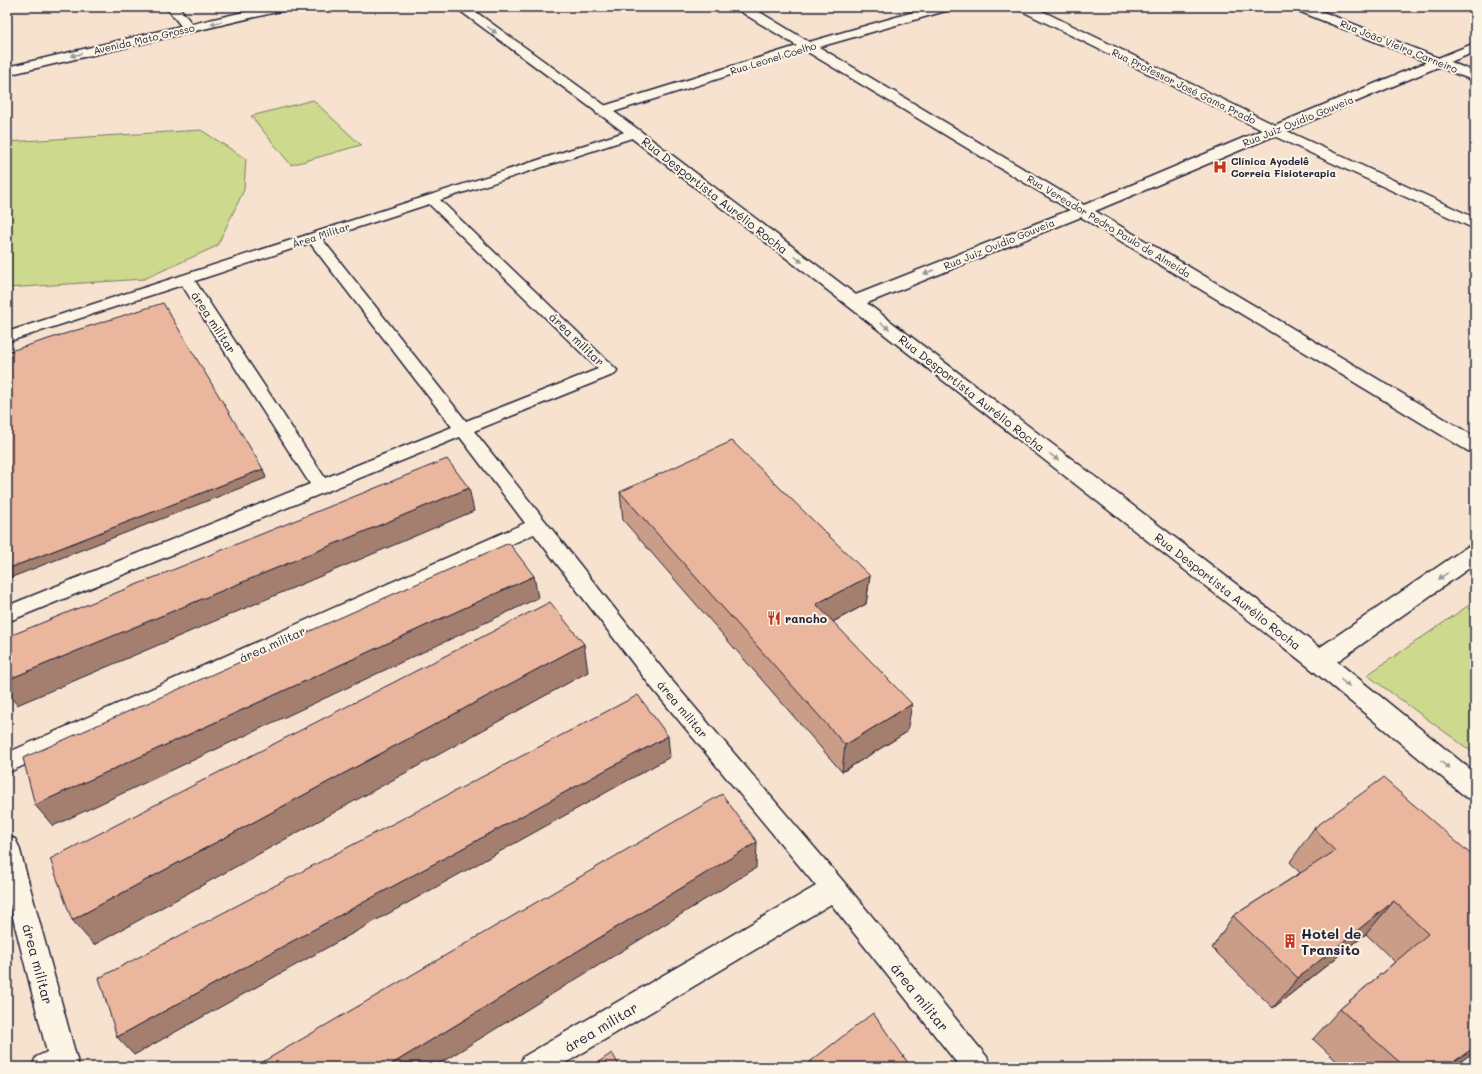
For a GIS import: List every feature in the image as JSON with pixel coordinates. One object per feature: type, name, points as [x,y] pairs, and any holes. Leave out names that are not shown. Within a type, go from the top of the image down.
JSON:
[{"type":"street","points":[[172,7],[190,29]]},
{"type":"street","name":"Avenida Mato Grosso","points":[[7,71],[281,7]]},
{"type":"street","name":"Rua Desportista Aurélio Rocha","points":[[461,7],[634,133],[854,302],[1318,661],[1475,789]]},
{"type":"street","name":"Rua Vereador Pedro Paulo de Almeida","points":[[742,7],[1475,446]]},
{"type":"street","name":"Rua Leonel Coelho","points":[[602,111],[809,46],[945,7]]},
{"type":"street","name":"Rua Professor José Gama Prado","points":[[1024,7],[1275,131],[1475,224]]},
{"type":"street","name":"Rua João Vieira Carneiro","points":[[1300,7],[1475,77]]},
{"type":"street","name":"Rua Juiz Ovídio Gouveia","points":[[854,302],[1275,131],[1475,47]]},
{"type":"street","points":[[1318,661],[1475,553]]},
{"type":"lane","name":"Área Militar","points":[[7,337],[634,133]]},
{"type":"lane","name":"área militar","points":[[7,614],[609,370],[431,199]]},
{"type":"lane","name":"área militar","points":[[313,237],[660,682],[834,889],[977,1067]]},
{"type":"lane","name":"área militar","points":[[186,278],[321,487]]},
{"type":"lane","name":"área militar","points":[[7,763],[537,526]]},
{"type":"lane","name":"área militar","points":[[7,847],[58,1064]]},
{"type":"lane","name":"área militar","points":[[533,1067],[834,889]]},
{"type":"green space","points":[[313,100],[361,145],[291,165],[251,116]]},
{"type":"green space","points":[[201,130],[246,159],[244,190],[217,246],[144,279],[7,288],[7,142]]},
{"type":"green space","points":[[1475,601],[1475,754],[1367,675]]},
{"type":"building","points":[[163,303],[263,469],[7,569],[7,352]]},
{"type":"building","name":"rancho","points":[[732,441],[870,576],[816,604],[912,704],[845,745],[620,492]]},
{"type":"building","points":[[447,459],[469,488],[7,680],[7,637]]},
{"type":"building","points":[[509,543],[534,576],[35,805],[23,758]]},
{"type":"building","points":[[550,602],[584,644],[72,920],[50,859]]},
{"type":"building","points":[[638,695],[668,736],[117,1037],[99,978]]},
{"type":"building","name":"Hotel de Transito","points":[[1383,778],[1475,858],[1475,1047],[1446,1067],[1405,1067],[1340,1009],[1428,934],[1394,901],[1298,978],[1233,916],[1335,851],[1314,828]]},
{"type":"building","points":[[722,794],[757,842],[387,1067],[254,1067]]},
{"type":"building","points":[[873,1013],[911,1067],[803,1067]]},
{"type":"building","points":[[612,1053],[620,1067],[591,1067]]},
{"type":"place","name":"Clínica Ayodelê Correia Fisioterapia","points":[[1220,167]]},
{"type":"place","name":"rancho","points":[[774,618]]},
{"type":"place","name":"Hotel de Transito","points":[[1290,941]]}]
